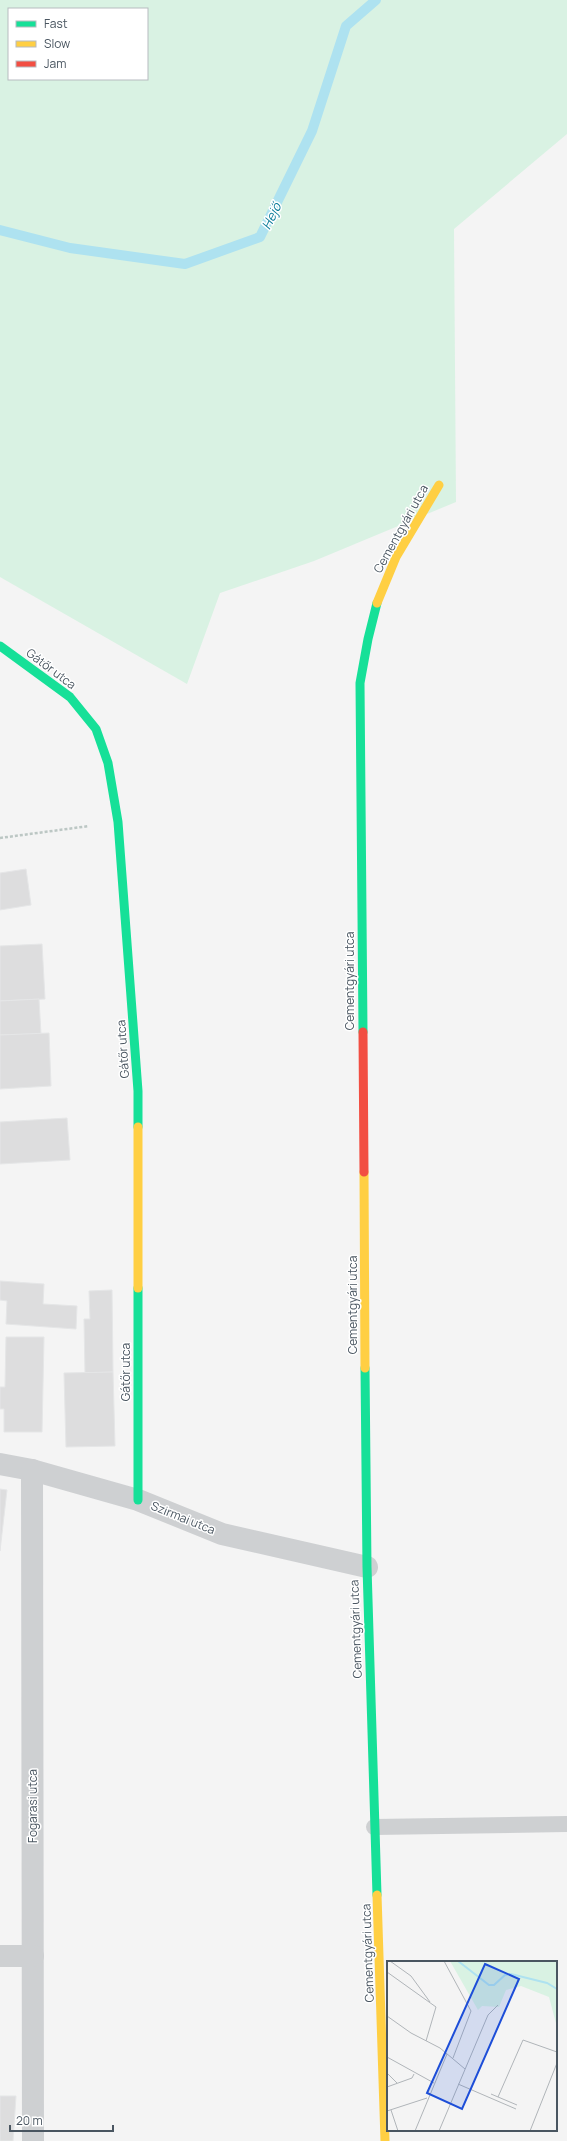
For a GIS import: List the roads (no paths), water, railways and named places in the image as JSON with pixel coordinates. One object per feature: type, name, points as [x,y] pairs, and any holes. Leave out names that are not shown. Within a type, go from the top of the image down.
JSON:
[{"type":"street","name":"Cementgyári utca","points":[[385,2141],[379,1908],[374,1827],[367,1567],[360,683],[365,644],[375,608],[391,567],[439,485]]},
{"type":"street","name":"Gátőr utca","points":[[0,646],[70,697],[96,729],[108,763],[118,822],[138,1092],[138,1500]]},
{"type":"street","name":"Szirmai utca","points":[[0,1464],[32,1470],[138,1500],[222,1534],[367,1567]]},
{"type":"street","name":"Fogarasi utca","points":[[32,1470],[33,2141]]},
{"type":"street","points":[[0,1956],[33,1956]]},
{"type":"lane","points":[[374,1827],[567,1824]]},
{"type":"waterway","name":"Hejő","points":[[0,230],[70,248],[185,264],[260,237],[312,131],[346,26],[376,0]]}]
